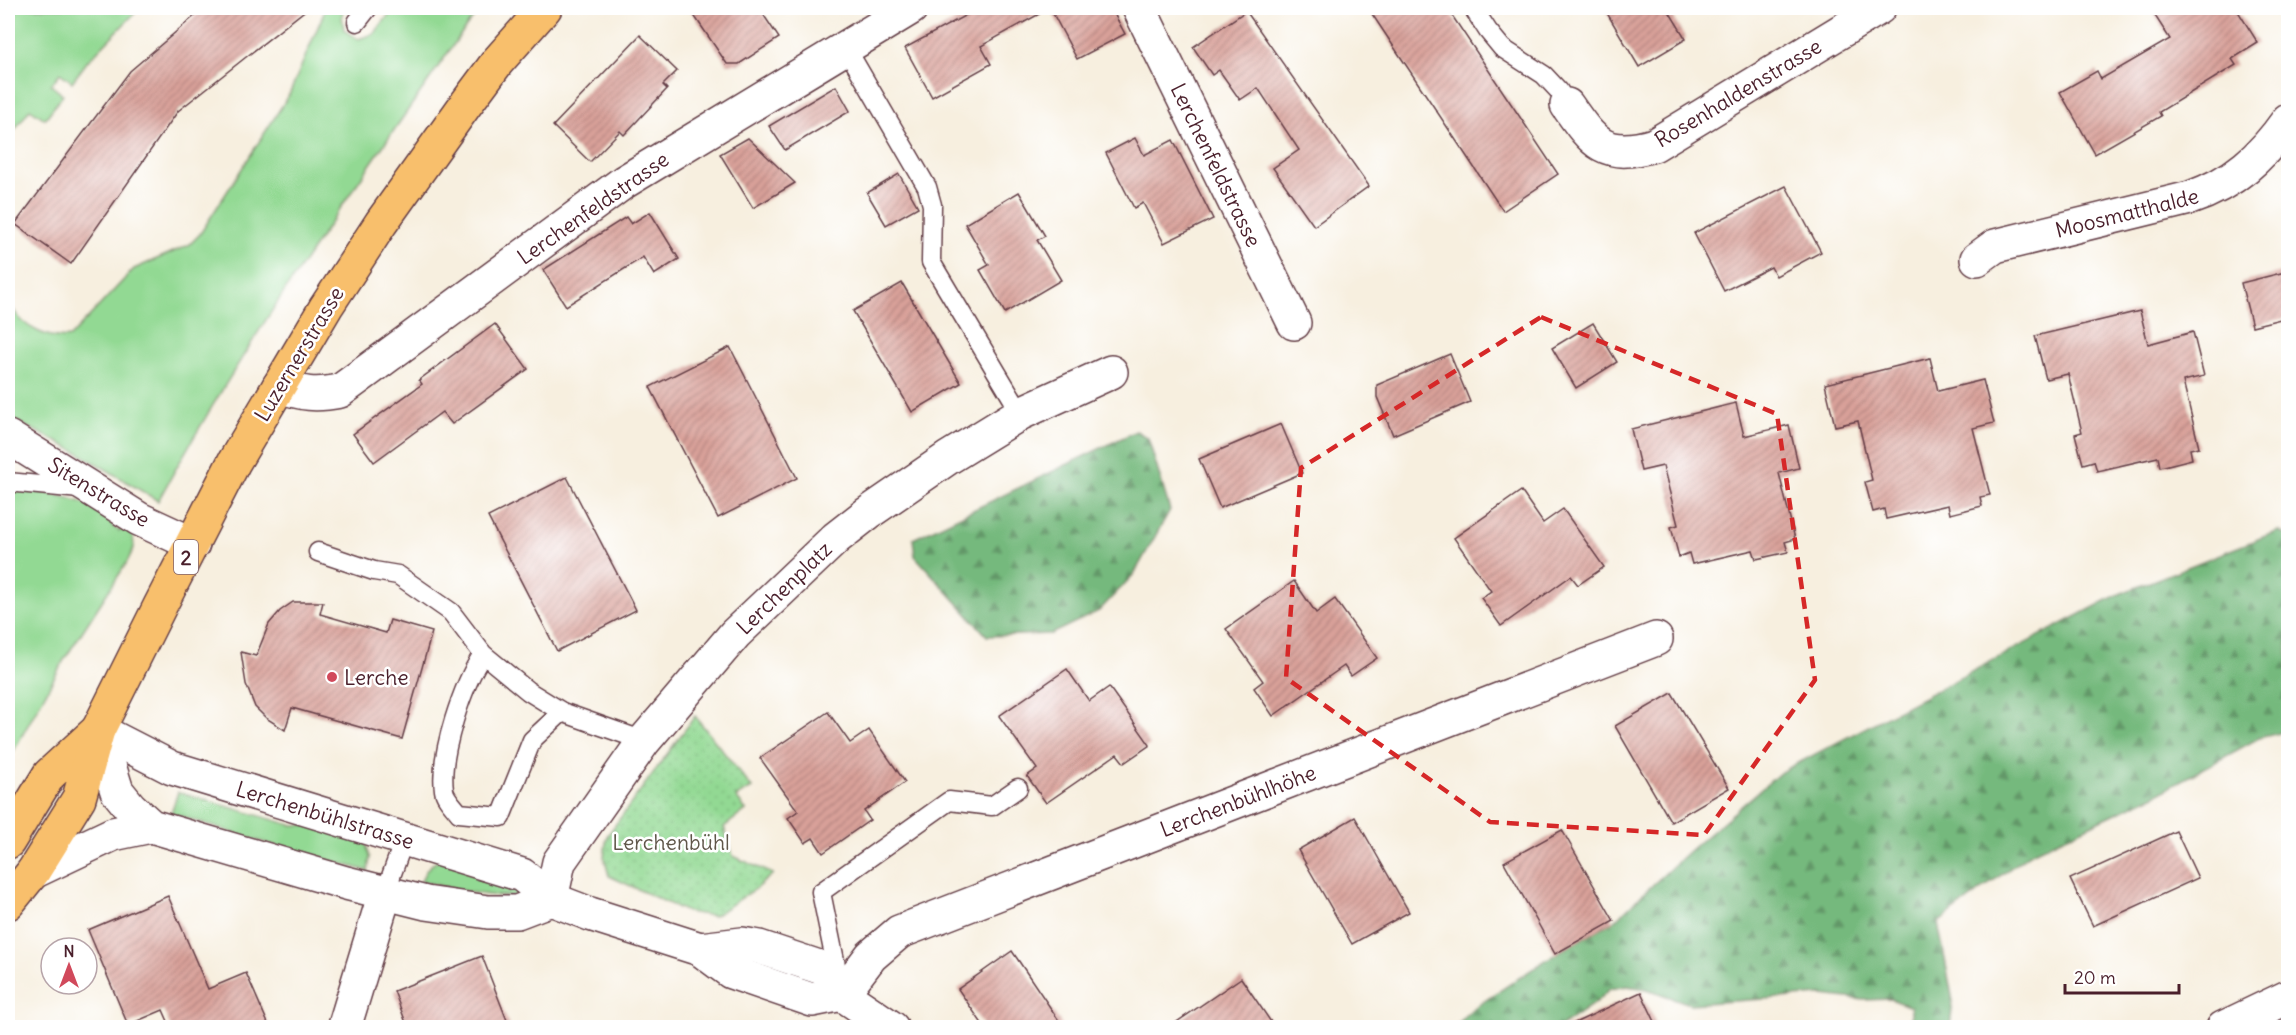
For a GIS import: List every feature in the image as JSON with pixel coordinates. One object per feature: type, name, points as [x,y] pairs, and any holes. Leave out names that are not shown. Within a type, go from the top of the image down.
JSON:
[{"type":"main road","name":"Luzernerstrasse","points":[[8,903],[33,872],[79,798],[98,730],[234,462],[326,307],[381,223],[498,61],[545,8]]},
{"type":"main road","name":"Luzernerstrasse","points":[[8,842],[49,775],[98,730]]},
{"type":"street","name":"Lerchenfeldstrasse","points":[[279,386],[302,394],[320,395],[340,391],[624,182],[911,8]]},
{"type":"street","name":"Lerchenfeldstrasse","points":[[1139,8],[1294,323]]},
{"type":"street","name":"Rosenhaldenstrasse","points":[[1568,105],[1589,134],[1601,146],[1619,151],[1634,151],[1654,145],[1879,8]]},
{"type":"street","name":"Moosmatthalde","points":[[1977,259],[1995,246],[2190,198],[2214,190],[2258,159],[2289,120]]},
{"type":"street","name":"Lerchenplatz","points":[[551,898],[559,862],[644,741],[735,634],[836,538],[948,458],[1021,413],[1111,372]]},
{"type":"street","name":"Sitenstrasse","points":[[8,437],[139,519],[193,544]]},
{"type":"street","name":"Lerchenbühlhöhe","points":[[842,994],[871,956],[898,932],[1656,639]]},
{"type":"street","points":[[98,730],[117,791],[130,807],[151,826],[426,903],[488,912],[517,912],[551,898]]},
{"type":"street","name":"Lerchenbühlstrasse","points":[[98,730],[172,768],[522,875],[551,898],[590,914],[700,949],[731,972],[812,1000],[842,994]]},
{"type":"street","points":[[33,872],[113,834],[151,826]]},
{"type":"street","points":[[344,1028],[385,893]]},
{"type":"street","points":[[842,994],[892,1028]]},
{"type":"street","points":[[2223,1028],[2289,997]]},
{"type":"lane","name":"Rosenhaldenstrasse","points":[[1473,8],[1502,48],[1544,75],[1568,105]]},
{"type":"lane","points":[[845,46],[927,188],[932,205],[931,262],[1021,413]]},
{"type":"lane","points":[[8,482],[74,489],[91,487]]},
{"type":"lane","points":[[318,552],[374,571],[398,575],[451,612],[483,654],[528,691],[562,712],[644,741]]},
{"type":"lane","points":[[483,654],[463,694],[444,758],[444,793],[459,813],[501,817],[532,740],[562,712]]},
{"type":"lane","points":[[842,994],[821,891],[949,801],[992,806],[1018,788]]},
{"type":"lane","points":[[385,893],[404,840]]},
{"type":"highlighted area","points":[[1541,317],[1777,414],[1815,680],[1704,835],[1490,822],[1286,678],[1301,468]]},
{"type":"green space","points":[[21,8],[131,8],[135,13],[87,62],[72,82],[60,73],[51,85],[63,95],[45,119],[30,109],[8,139],[8,14]]},
{"type":"green space","points":[[326,8],[343,8],[344,30],[358,39],[374,34],[394,8],[482,8],[468,24],[307,258],[230,378],[158,501],[79,453],[8,417],[8,291],[10,303],[23,322],[54,337],[70,337],[134,269],[189,245],[200,234],[289,95]]},
{"type":"green space","points":[[1136,431],[1148,438],[1170,510],[1134,574],[1099,611],[1051,634],[987,636],[915,556],[913,539]]},
{"type":"green space","points":[[12,487],[66,497],[104,512],[116,519],[112,526],[119,531],[124,526],[133,536],[134,548],[64,660],[12,754],[8,753],[8,503]]},
{"type":"green space","points":[[2278,531],[2288,536],[2288,731],[2259,738],[2159,793],[2029,854],[1938,923],[1953,1001],[1950,1027],[1911,1027],[1911,1007],[1891,999],[1864,1000],[1822,995],[1690,1004],[1647,989],[1627,986],[1610,989],[1596,1002],[1560,1027],[1455,1027],[1471,1010],[1555,954],[1614,921],[1689,851],[1781,772],[2117,595]]},
{"type":"green space","name":"Lerchenbühl","points":[[695,716],[752,788],[736,797],[746,810],[724,827],[733,856],[773,874],[754,890],[714,916],[687,912],[609,876],[604,857],[607,836]]},
{"type":"green space","points":[[178,792],[291,825],[318,825],[359,838],[366,844],[370,857],[368,871],[259,841],[171,813]]},
{"type":"green space","points":[[445,858],[521,893],[513,896],[487,895],[421,881],[430,867]]},
{"type":"building","points":[[204,8],[308,8],[178,111],[71,264],[15,224],[130,71]]},
{"type":"building","points":[[689,8],[759,8],[779,38],[739,64],[727,64]]},
{"type":"building","points":[[979,8],[1050,8],[981,46],[991,64],[932,97],[905,48]]},
{"type":"building","points":[[1050,8],[1111,8],[1125,34],[1077,59]]},
{"type":"building","points":[[1368,8],[1447,8],[1558,174],[1503,211]]},
{"type":"building","points":[[1604,8],[1667,8],[1686,39],[1639,67]]},
{"type":"building","points":[[2150,8],[2236,8],[2258,43],[2232,59],[2236,65],[2159,112],[2161,116],[2095,154],[2060,92],[2097,71],[2101,79],[2170,39]]},
{"type":"building","points":[[1246,11],[1369,186],[1314,226],[1273,168],[1299,150],[1258,88],[1240,100],[1219,70],[1212,75],[1193,47]]},
{"type":"building","points":[[640,35],[677,71],[663,85],[667,89],[624,135],[620,131],[590,162],[553,126]]},
{"type":"building","points":[[836,86],[850,111],[785,150],[769,126]]},
{"type":"building","points":[[748,138],[795,183],[753,208],[720,154]]},
{"type":"building","points":[[1135,138],[1144,155],[1173,140],[1213,219],[1164,243],[1143,203],[1134,208],[1106,153]]},
{"type":"building","points":[[899,174],[918,207],[886,225],[867,193]]},
{"type":"building","points":[[1786,186],[1821,252],[1776,276],[1771,267],[1724,291],[1694,233]]},
{"type":"building","points":[[1019,192],[1045,236],[1037,240],[1061,280],[1005,313],[980,270],[989,265],[965,224]]},
{"type":"building","points":[[650,212],[679,259],[654,275],[643,257],[566,306],[543,270],[626,217],[631,224]]},
{"type":"building","points":[[2289,271],[2289,317],[2252,326],[2241,283]]},
{"type":"building","points":[[902,283],[961,383],[912,412],[853,311]]},
{"type":"building","points":[[2140,311],[2148,344],[2193,332],[2204,376],[2183,381],[2199,447],[2190,449],[2192,459],[2160,467],[2158,457],[2097,471],[2094,461],[2083,464],[2075,434],[2082,432],[2068,374],[2046,379],[2035,336]]},
{"type":"building","points":[[1593,323],[1617,362],[1576,388],[1552,348]]},
{"type":"building","points":[[495,324],[528,369],[452,424],[442,412],[374,462],[353,434],[422,384],[419,380]]},
{"type":"building","points":[[730,347],[797,478],[718,518],[650,387]]},
{"type":"building","points":[[1450,354],[1470,402],[1393,435],[1377,397],[1377,385]]},
{"type":"building","points":[[1930,358],[1938,391],[1983,380],[1994,423],[1973,428],[1990,495],[1980,497],[1982,506],[1950,514],[1948,505],[1886,519],[1884,509],[1873,512],[1865,482],[1872,480],[1858,421],[1835,426],[1825,384]]},
{"type":"building","points":[[1736,403],[1744,436],[1789,425],[1799,468],[1779,473],[1795,539],[1785,542],[1788,552],[1756,559],[1753,550],[1692,564],[1689,553],[1679,557],[1671,527],[1678,525],[1663,466],[1641,471],[1631,429]]},
{"type":"building","points":[[1281,424],[1302,473],[1220,508],[1199,459]]},
{"type":"building","points":[[567,477],[636,610],[557,651],[488,517]]},
{"type":"building","points":[[1521,491],[1543,523],[1563,509],[1604,567],[1578,585],[1571,576],[1501,626],[1481,598],[1491,591],[1454,538]]},
{"type":"building","points":[[1294,581],[1316,613],[1335,599],[1377,658],[1351,676],[1344,666],[1273,716],[1254,688],[1263,681],[1226,629]]},
{"type":"building","name":"Lerche","points":[[293,602],[323,602],[320,614],[386,633],[390,620],[432,632],[402,739],[292,708],[285,730],[266,718],[255,707],[246,684],[241,652],[256,656],[269,624],[280,611]]},
{"type":"building","points":[[1067,669],[1089,701],[1109,687],[1150,745],[1124,763],[1117,754],[1046,803],[1027,776],[1037,769],[999,716]]},
{"type":"building","points":[[1672,693],[1729,788],[1671,822],[1615,726]]},
{"type":"building","points":[[828,712],[850,743],[869,730],[905,782],[864,811],[870,820],[823,853],[813,838],[805,843],[788,818],[798,811],[760,758]]},
{"type":"building","points":[[1355,817],[1409,912],[1352,944],[1298,850]]},
{"type":"building","points":[[1562,830],[1614,921],[1555,954],[1504,862]]},
{"type":"building","points":[[2176,831],[2198,878],[2093,926],[2070,879]]},
{"type":"building","points":[[168,896],[208,989],[246,973],[270,1028],[171,1028],[163,1010],[128,1025],[99,956],[99,936],[91,936],[88,930]]},
{"type":"building","points":[[1012,951],[1064,1028],[985,1028],[958,989]]},
{"type":"building","points":[[482,956],[510,1028],[408,1028],[394,991]]},
{"type":"building","points":[[1241,978],[1275,1028],[1168,1028]]},
{"type":"building","points":[[1641,992],[1658,1028],[1564,1028]]},
{"type":"place","name":"Lerche","points":[[332,677]]}]
